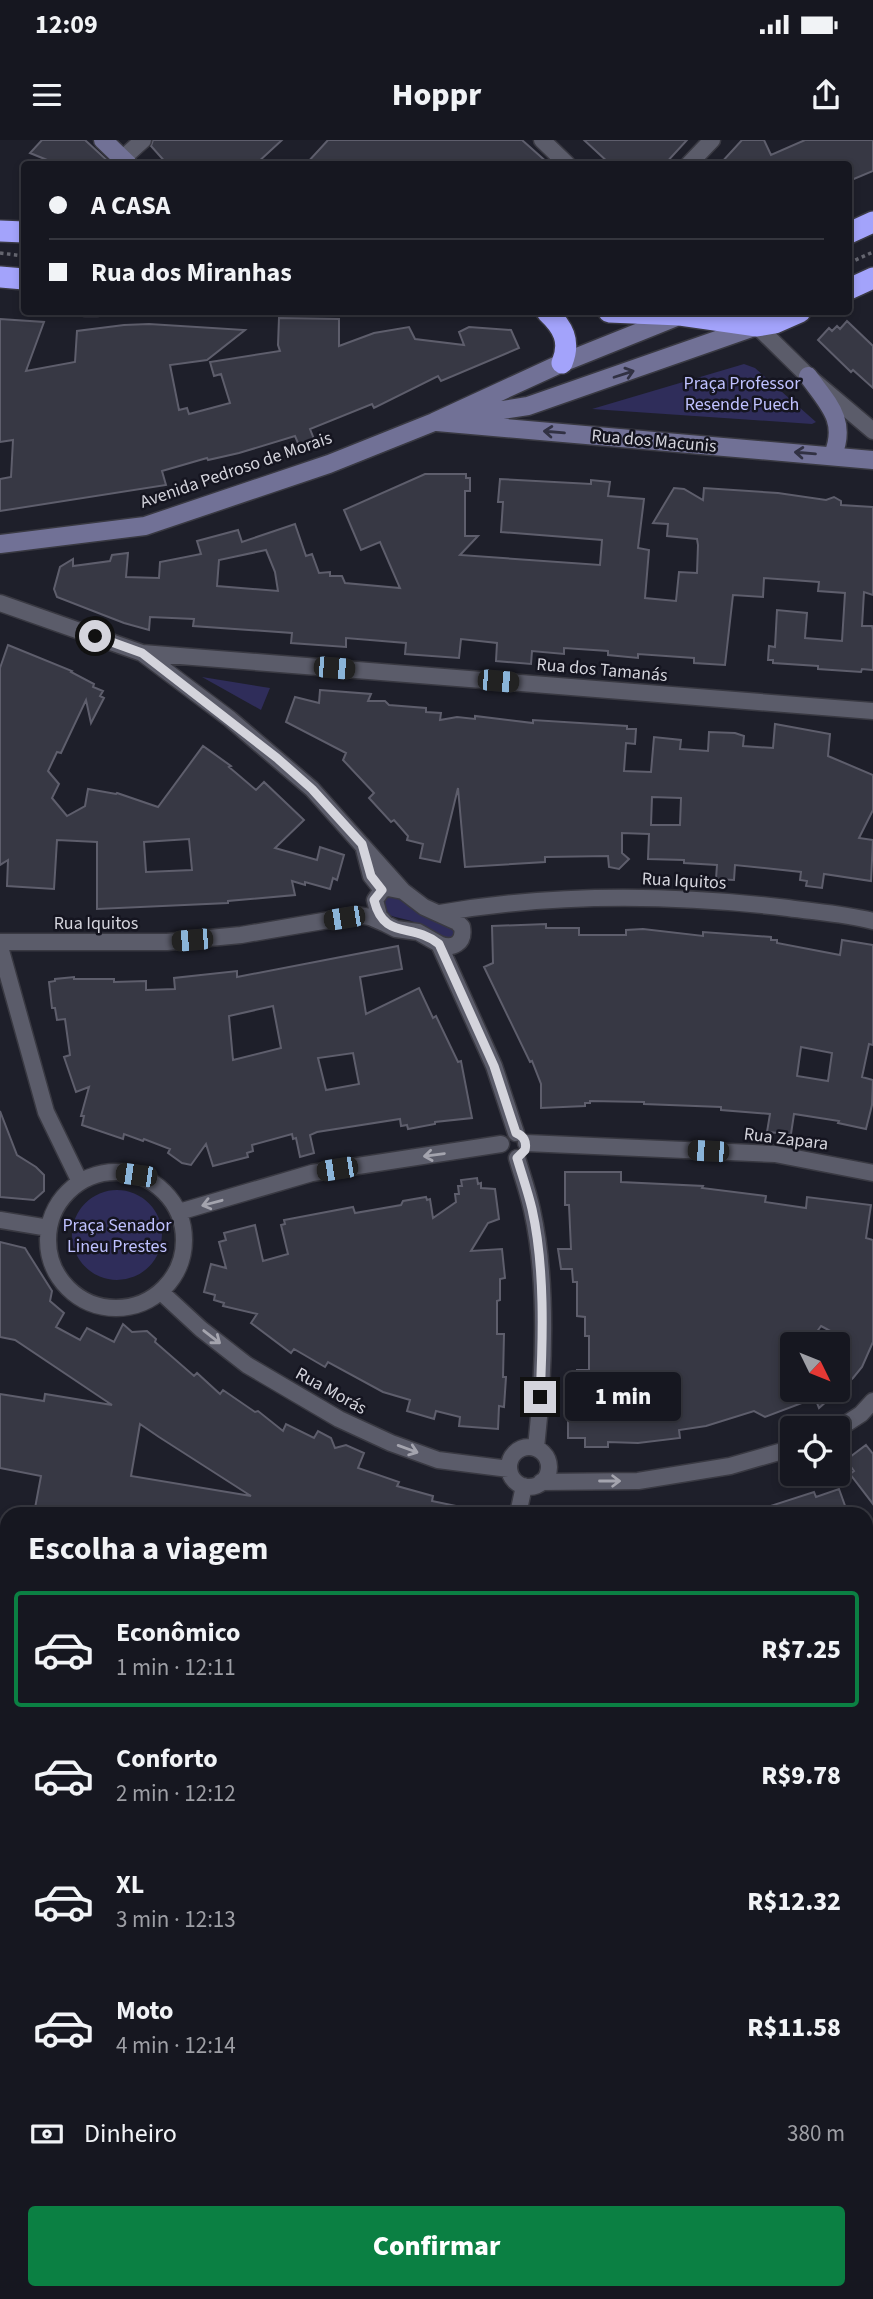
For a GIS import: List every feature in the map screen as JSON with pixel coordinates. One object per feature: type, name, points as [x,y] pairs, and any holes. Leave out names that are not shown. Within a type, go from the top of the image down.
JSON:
[{"type":"highway","points":[[852,232],[873,222]]},
{"type":"highway","points":[[0,231],[21,232]]},
{"type":"highway","points":[[0,277],[21,279]]},
{"type":"highway","points":[[852,288],[873,278]]},
{"type":"highway","points":[[550,315],[563,330],[566,339],[566,354],[562,363]]},
{"type":"highway","points":[[690,315],[757,326]]},
{"type":"highway","name":"Avenida Pedroso de Morais","points":[[757,326],[775,323],[793,315]]},
{"type":"main road","points":[[103,140],[124,161]]},
{"type":"main road","name":"Avenida Pedroso de Morais","points":[[0,544],[145,526],[329,464],[437,421],[562,363],[682,315]]},
{"type":"main road","name":"Avenida Pedroso de Morais","points":[[437,421],[528,406],[757,326]]},
{"type":"main road","points":[[808,376],[837,419],[839,436],[833,455]]},
{"type":"main road","name":"Rua dos Macunis","points":[[437,421],[873,460]]},
{"type":"street","points":[[126,161],[143,140]]},
{"type":"street","points":[[542,140],[564,161]]},
{"type":"street","points":[[692,161],[712,140]]},
{"type":"street","points":[[757,326],[808,376],[873,430]]},
{"type":"street","name":"Rua dos Tamanás","points":[[0,603],[142,653],[873,711]]},
{"type":"street","points":[[142,653],[277,758],[312,789],[403,891],[424,907],[457,922],[460,938]]},
{"type":"street","points":[[853,710],[873,724]]},
{"type":"street","points":[[362,844],[378,895],[379,916],[386,925]]},
{"type":"street","points":[[358,915],[378,895],[393,888],[403,891]]},
{"type":"street","name":"Rua Iquitos","points":[[440,913],[492,904],[654,897],[751,904],[873,920]]},
{"type":"street","points":[[451,969],[452,956],[460,938],[472,919],[492,904]]},
{"type":"street","name":"Rua Iquitos","points":[[0,945],[167,942],[241,935],[358,915],[423,934],[439,944]]},
{"type":"street","points":[[439,944],[449,947],[460,938]]},
{"type":"street","points":[[439,944],[494,1066],[521,1138],[525,1150],[517,1158]]},
{"type":"street","points":[[0,945],[46,1112],[80,1182]]},
{"type":"street","points":[[501,1144],[505,1137],[521,1138]]},
{"type":"street","name":"Rua Zapara","points":[[521,1138],[775,1154],[873,1173]]},
{"type":"street","points":[[179,1212],[312,1173],[501,1144]]},
{"type":"street","points":[[501,1144],[506,1155],[517,1158]]},
{"type":"street","points":[[517,1158],[532,1211],[541,1281],[543,1347],[536,1448]]},
{"type":"street","points":[[117,1172],[136,1175],[154,1183],[169,1196],[179,1212],[184,1233],[183,1255],[175,1275],[160,1292],[140,1304],[116,1308],[93,1304],[72,1293],[57,1274],[49,1252],[49,1228],[55,1210],[65,1195],[80,1182],[97,1174],[117,1172]]},
{"type":"street","points":[[0,1220],[49,1228]]},
{"type":"street","name":"Rua Morás","points":[[160,1292],[247,1365],[339,1419],[391,1443],[438,1460],[509,1469]]},
{"type":"street","points":[[850,1422],[862,1414],[873,1401]]},
{"type":"street","points":[[530,1446],[536,1448],[544,1453],[549,1462],[548,1473],[536,1486],[524,1486],[514,1480],[509,1469],[511,1458],[519,1449],[530,1446]]},
{"type":"street","points":[[541,1482],[638,1481],[730,1466],[780,1452]]},
{"type":"street","points":[[520,1507],[524,1486]]},
{"type":"path","points":[[852,262],[873,252]]},
{"type":"path","points":[[0,253],[21,256]]},
{"type":"green space","name":"Praça Professor Resende Puech","points":[[744,364],[755,368],[816,422],[812,424],[592,409]]},
{"type":"green space","points":[[202,677],[270,688],[261,710]]},
{"type":"green space","points":[[389,896],[396,896],[429,919],[453,924],[457,935],[449,940],[414,922],[385,913],[383,901]]},
{"type":"green space","name":"Praça Senador Lineu Prestes","points":[[117,1190],[134,1193],[149,1203],[159,1218],[162,1235],[159,1252],[149,1267],[134,1277],[117,1280],[100,1277],[85,1267],[75,1252],[72,1235],[75,1218],[85,1203],[100,1193]]},
{"type":"building","points":[[42,140],[85,140],[108,161],[50,161],[30,153]]},
{"type":"building","points":[[153,140],[282,140],[259,161],[164,161],[151,146]]},
{"type":"building","points":[[328,140],[522,140],[546,161],[309,161]]},
{"type":"building","points":[[584,140],[687,140],[668,161],[607,161]]},
{"type":"building","points":[[742,140],[764,140],[771,155],[805,140],[873,140],[873,171],[852,180],[852,161],[723,161]]},
{"type":"building","points":[[279,318],[339,319],[339,346],[374,333],[409,327],[415,339],[464,345],[459,332],[469,327],[511,330],[519,348],[441,381],[438,376],[374,408],[372,404],[310,429],[316,444],[301,450],[295,436],[239,453],[208,460],[207,458],[162,471],[166,485],[0,511],[0,479],[11,477],[13,440],[0,442],[0,319],[44,322],[26,371],[75,362],[77,331],[149,324],[245,330],[207,360],[170,365],[179,410],[187,408],[189,414],[230,403],[221,374],[214,376],[210,362],[280,351]]},
{"type":"building","points":[[847,321],[873,346],[873,388],[853,370],[851,372],[818,340],[829,328],[832,331],[837,326],[840,329]]},
{"type":"building","points":[[425,474],[466,474],[466,478],[470,478],[470,491],[465,491],[465,536],[478,536],[460,555],[600,565],[602,540],[501,532],[503,502],[498,502],[500,479],[591,484],[591,480],[610,482],[608,496],[644,499],[638,548],[649,550],[645,598],[676,601],[679,572],[697,573],[698,545],[697,539],[667,536],[668,524],[653,523],[674,488],[684,489],[703,500],[704,488],[778,493],[826,500],[834,497],[841,501],[841,505],[873,507],[873,595],[864,592],[862,626],[872,626],[873,630],[873,670],[862,669],[861,672],[818,669],[818,666],[773,663],[773,660],[768,660],[769,646],[775,647],[777,610],[807,613],[805,638],[842,641],[845,593],[818,591],[819,582],[764,578],[763,597],[733,595],[725,665],[694,663],[694,658],[638,654],[638,658],[608,655],[608,651],[564,648],[564,654],[532,651],[531,664],[496,661],[497,643],[461,639],[459,658],[405,654],[406,643],[346,638],[346,647],[291,643],[292,633],[193,626],[194,619],[150,617],[149,630],[57,597],[54,589],[60,567],[73,559],[73,566],[110,561],[112,555],[128,553],[126,577],[159,578],[160,562],[201,554],[197,541],[238,530],[242,542],[295,524],[306,556],[312,554],[319,573],[330,572],[330,576],[342,576],[345,583],[400,588],[380,542],[361,550],[344,510]],"holes":[[[266,550],[275,572],[278,591],[217,586],[219,560]]]},
{"type":"building","points":[[8,645],[72,671],[103,691],[100,696],[104,698],[91,723],[86,700],[61,753],[57,752],[48,771],[59,784],[52,798],[67,816],[85,806],[88,789],[117,793],[158,807],[203,746],[231,766],[229,767],[256,790],[264,782],[304,820],[275,848],[317,860],[320,847],[344,855],[337,880],[333,878],[330,889],[292,881],[295,895],[228,903],[97,909],[97,842],[57,840],[54,889],[7,886],[8,860],[0,865],[0,668]],"holes":[[[189,839],[192,870],[146,872],[144,842]]]},
{"type":"building","points":[[320,690],[371,694],[368,701],[426,708],[426,712],[441,713],[440,720],[457,717],[475,719],[475,716],[533,723],[533,720],[627,726],[627,729],[636,729],[635,744],[626,743],[624,771],[651,772],[654,737],[681,740],[680,749],[708,751],[709,732],[744,736],[743,746],[773,748],[775,724],[830,734],[828,756],[873,775],[873,810],[859,838],[873,840],[871,881],[824,874],[822,888],[806,886],[807,881],[800,880],[801,872],[735,865],[734,880],[716,879],[717,865],[684,863],[684,860],[648,859],[649,834],[622,833],[622,853],[629,859],[619,869],[609,867],[608,856],[545,857],[545,862],[465,867],[458,788],[440,862],[420,858],[423,844],[407,840],[408,836],[394,820],[391,822],[369,798],[374,793],[343,760],[346,753],[286,722],[295,697],[319,703]],"holes":[[[652,797],[681,798],[680,825],[651,825]]]},
{"type":"building","points":[[546,924],[546,928],[579,928],[579,935],[626,935],[626,930],[643,929],[703,936],[703,932],[771,937],[771,940],[777,940],[777,943],[840,955],[842,940],[873,945],[873,1045],[869,1044],[862,1077],[873,1080],[872,1105],[866,1129],[838,1123],[839,1121],[794,1114],[791,1134],[767,1132],[770,1114],[721,1110],[721,1107],[644,1102],[590,1101],[585,1103],[585,1106],[541,1108],[541,1084],[532,1061],[530,1062],[484,967],[493,963],[492,926]],"holes":[[[801,1047],[832,1053],[828,1081],[797,1076]]]},
{"type":"building","points":[[398,946],[402,969],[360,977],[366,1014],[419,988],[458,1062],[461,1061],[472,1118],[435,1122],[408,1129],[407,1125],[401,1126],[400,1119],[317,1132],[310,1135],[314,1153],[300,1157],[296,1138],[293,1139],[292,1134],[252,1145],[253,1151],[247,1153],[248,1157],[213,1166],[206,1144],[191,1165],[182,1163],[168,1153],[170,1149],[144,1139],[143,1141],[124,1134],[123,1139],[82,1125],[84,1116],[81,1116],[89,1087],[76,1092],[64,1057],[70,1055],[65,1019],[57,1020],[55,1008],[52,1008],[49,982],[74,977],[114,979],[114,982],[146,981],[146,990],[175,989],[174,978],[237,971],[237,977]],"holes":[[[273,1006],[281,1048],[233,1060],[229,1016]],[[353,1053],[359,1084],[326,1090],[318,1058]]]},
{"type":"building","points":[[0,1111],[17,1155],[44,1175],[44,1191],[34,1200],[0,1197]]},
{"type":"building","points":[[565,1172],[621,1172],[621,1182],[703,1186],[702,1188],[766,1196],[765,1202],[806,1208],[807,1197],[871,1205],[866,1238],[873,1240],[873,1342],[862,1367],[850,1381],[850,1332],[832,1332],[821,1326],[817,1332],[780,1332],[780,1402],[804,1402],[765,1417],[754,1411],[706,1426],[679,1430],[680,1438],[638,1443],[608,1442],[608,1447],[585,1447],[585,1438],[568,1438],[572,1377],[577,1377],[577,1370],[589,1370],[589,1336],[585,1336],[585,1317],[577,1316],[577,1282],[573,1282],[572,1269],[561,1269],[558,1249],[571,1249],[569,1205],[565,1205]]},
{"type":"building","points":[[477,1178],[481,1188],[495,1189],[499,1219],[488,1223],[471,1251],[502,1249],[505,1278],[500,1279],[500,1300],[497,1301],[497,1334],[504,1334],[503,1377],[506,1377],[504,1407],[499,1406],[498,1429],[459,1426],[460,1417],[436,1411],[434,1419],[407,1411],[410,1400],[383,1392],[328,1362],[325,1367],[294,1349],[291,1353],[251,1323],[257,1314],[223,1306],[224,1303],[214,1300],[215,1295],[204,1292],[211,1264],[226,1268],[219,1242],[226,1240],[224,1233],[255,1225],[263,1261],[288,1254],[281,1225],[285,1224],[284,1220],[353,1207],[355,1213],[401,1205],[403,1201],[426,1197],[427,1200],[430,1199],[433,1218],[456,1202],[455,1194],[459,1194],[458,1186],[462,1186],[461,1180]]},
{"type":"building","points":[[0,1242],[25,1248],[52,1291],[50,1301],[64,1313],[56,1327],[80,1340],[87,1328],[114,1342],[123,1324],[132,1332],[147,1331],[156,1339],[155,1342],[194,1376],[197,1373],[220,1394],[223,1390],[255,1412],[258,1411],[283,1431],[286,1424],[314,1438],[318,1431],[331,1438],[335,1448],[346,1445],[364,1453],[358,1468],[399,1482],[397,1486],[433,1496],[432,1501],[461,1507],[35,1507],[41,1476],[0,1468],[0,1394],[44,1401],[45,1394],[112,1405],[15,1340],[0,1337]],"holes":[[[140,1424],[159,1437],[251,1496],[131,1476]]]},
{"type":"building","points":[[866,1445],[873,1454],[873,1504],[850,1474],[854,1471],[850,1466],[850,1457]]},
{"type":"building","points":[[839,1489],[845,1507],[767,1507],[814,1492],[816,1497]]},
{"type":"route","points":[[95,636],[142,653],[230,719],[312,789],[362,844],[371,876],[382,890],[374,900],[379,916],[386,925],[423,934],[439,944],[494,1066],[516,1133],[522,1136],[526,1143],[523,1154],[517,1158],[532,1211],[541,1281],[543,1347],[540,1397]]}]
